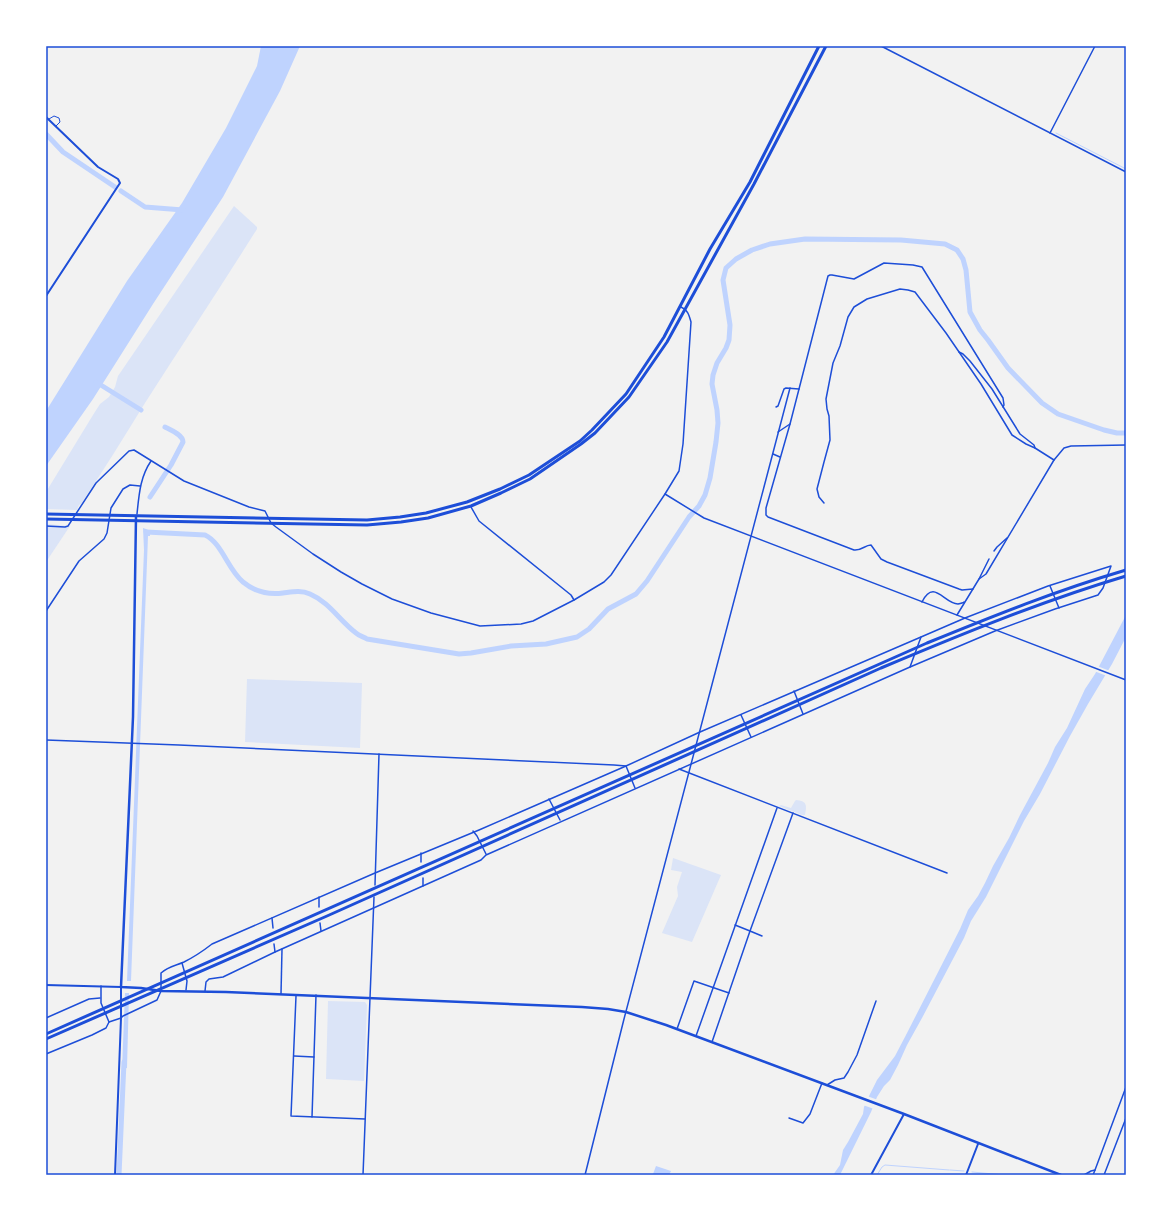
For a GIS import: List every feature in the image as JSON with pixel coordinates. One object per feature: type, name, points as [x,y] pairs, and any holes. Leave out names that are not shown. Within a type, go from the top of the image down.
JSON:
[{"type":"highway","points":[[46,514],[366,520],[426,513],[466,502],[500,489],[528,475],[580,441],[626,394],[664,337],[710,250],[750,182],[819,46]]},
{"type":"highway","points":[[46,519],[367,525],[428,518],[471,506],[501,494],[530,479],[591,436],[629,397],[668,342],[826,46]]},
{"type":"highway","points":[[46,1034],[934,640],[1069,588],[1126,570]]},
{"type":"highway","points":[[46,1039],[473,851],[881,668],[1019,612],[1126,576]]},
{"type":"main road","points":[[136,516],[133,743],[125,933],[121,987],[161,991],[296,994],[582,1007],[626,1012],[677,1029],[889,1108],[978,1144],[1061,1175]]},
{"type":"street","points":[[881,46],[1126,172]]},
{"type":"street","points":[[1050,133],[1095,46]]},
{"type":"street","points":[[46,296],[120,183],[118,179],[98,166],[47,118]]},
{"type":"street","points":[[973,589],[962,590],[887,562],[881,559],[871,546],[867,545],[859,550],[854,550],[766,515],[766,508],[790,424],[823,295],[830,275],[854,279],[884,263],[922,267],[1003,398],[1003,407]]},
{"type":"street","points":[[824,503],[819,497],[817,489],[830,440],[829,416],[826,400],[833,363],[840,346],[848,316],[854,307],[867,299],[900,289],[915,292],[981,384],[1012,435],[1054,460]]},
{"type":"street","points":[[46,526],[68,526],[96,483],[129,451],[137,450],[151,461],[184,481],[249,507],[265,511],[271,523],[313,554],[340,572],[392,599],[431,613],[480,626],[521,624],[533,620],[574,600],[604,582],[611,575],[679,471],[683,444],[690,322],[689,313],[680,306]]},
{"type":"street","points":[[958,352],[963,354],[979,372],[992,389],[1020,434],[1034,445],[1035,448]]},
{"type":"street","points":[[776,407],[778,406],[783,390],[786,388],[799,389]]},
{"type":"street","points":[[585,1175],[626,1012],[690,774],[790,388]]},
{"type":"street","points":[[778,432],[790,424]]},
{"type":"street","points":[[979,579],[986,574],[1054,460],[1064,448],[1071,446],[1126,445]]},
{"type":"street","points":[[773,454],[779,456],[780,458]]},
{"type":"street","points":[[136,516],[140,486],[144,473],[151,461]]},
{"type":"street","points":[[46,611],[79,561],[104,538],[107,533],[111,508],[123,489],[130,485],[140,486]]},
{"type":"street","points":[[665,494],[699,516],[1126,680]]},
{"type":"street","points":[[471,506],[479,521],[571,595],[574,600]]},
{"type":"street","points":[[994,551],[1009,536]]},
{"type":"street","points":[[957,615],[979,579],[989,559]]},
{"type":"street","points":[[46,1054],[92,1035],[106,1028],[110,1022],[157,1000],[161,991],[161,973],[167,967],[182,963],[199,954],[212,944],[473,831],[479,830],[700,732],[965,618],[1050,586],[1111,566],[1103,588],[1098,595],[998,631],[910,667],[692,762],[560,821],[486,855],[481,860],[275,952],[223,977],[209,979],[206,982],[205,991]]},
{"type":"street","points":[[1050,586],[1059,608]]},
{"type":"street","points":[[922,602],[930,592],[954,603],[958,604],[964,602]]},
{"type":"street","points":[[910,667],[921,637]]},
{"type":"street","points":[[794,691],[803,714]]},
{"type":"street","points":[[741,715],[751,737]]},
{"type":"street","points":[[46,740],[626,766]]},
{"type":"street","points":[[375,885],[379,754]]},
{"type":"street","points":[[626,766],[636,788]]},
{"type":"street","points":[[679,769],[947,873]]},
{"type":"street","points":[[549,799],[560,821]]},
{"type":"street","points":[[696,1036],[777,807]]},
{"type":"street","points":[[712,1042],[750,931],[793,814]]},
{"type":"street","points":[[473,831],[486,855]]},
{"type":"street","points":[[420,854],[421,862]]},
{"type":"street","points":[[423,878],[423,886]]},
{"type":"street","points":[[319,897],[319,907]]},
{"type":"street","points":[[363,1175],[374,897]]},
{"type":"street","points":[[272,918],[273,928]]},
{"type":"street","points":[[320,923],[321,932]]},
{"type":"street","points":[[735,925],[762,936]]},
{"type":"street","points":[[274,944],[275,952]]},
{"type":"street","points":[[281,994],[282,949]]},
{"type":"street","points":[[182,963],[187,981],[186,991]]},
{"type":"street","points":[[677,1029],[694,981],[729,993]]},
{"type":"street","points":[[46,985],[121,987],[122,1017],[115,1175]]},
{"type":"street","points":[[101,986],[101,1003],[110,1022]]},
{"type":"street","points":[[296,994],[291,1116],[365,1119]]},
{"type":"street","points":[[312,1117],[316,995]]},
{"type":"street","points":[[46,1018],[89,999],[100,998]]},
{"type":"street","points":[[827,1085],[835,1080],[844,1078],[858,1055],[876,1001]]},
{"type":"street","points":[[294,1056],[314,1057]]},
{"type":"street","points":[[790,1118],[803,1123],[810,1114],[822,1083]]},
{"type":"street","points":[[1093,1175],[1126,1087]]},
{"type":"street","points":[[871,1175],[904,1114]]},
{"type":"street","points":[[1104,1175],[1126,1118]]},
{"type":"street","points":[[966,1175],[978,1144]]},
{"type":"street","points":[[1084,1175],[1091,1170],[1095,1170]]},
{"type":"lane","points":[[47,118],[54,116],[59,118],[60,122],[56,126]]},
{"type":"shaded area","points":[[234,206],[257,227],[257,229],[77,510],[46,509],[46,492],[93,415],[100,404],[109,397],[115,387],[118,376]]},
{"type":"shaded area","points":[[46,524],[70,526],[46,562]]},
{"type":"shaded area","points":[[247,679],[362,683],[360,748],[245,742]]},
{"type":"shaded area","points":[[796,800],[802,801],[805,804],[805,815],[779,806],[781,805],[791,808]]},
{"type":"shaded area","points":[[673,858],[721,875],[692,942],[662,933],[678,896],[677,887],[682,872],[671,870]]},
{"type":"shaded area","points":[[328,1001],[365,1002],[367,1005],[364,1081],[326,1079]]},
{"type":"water","points":[[261,46],[300,46],[280,91],[223,197],[93,399],[46,466],[46,411],[127,281],[182,203],[226,128],[257,66]]},
{"type":"water","points":[[143,528],[150,531],[150,536],[148,536],[131,981],[127,981],[144,550]]},
{"type":"water","points":[[1126,615],[1126,637],[1112,664],[1070,736],[1040,794],[1024,821],[890,1080],[877,1097],[840,1175],[833,1175],[840,1165],[843,1150],[863,1114],[864,1107],[877,1080],[895,1056],[960,929],[968,910],[985,883],[1055,747],[1067,728],[1085,689],[1095,674]]},
{"type":"water","points":[[125,993],[129,993],[127,1068],[122,1069]]},
{"type":"water","points":[[656,1166],[671,1171],[669,1175],[653,1174]]},
{"type":"pier","points":[[1097,666],[1110,671],[1107,676],[1094,671]]},
{"type":"pier","points":[[867,1096],[878,1100],[874,1109],[863,1105]]},
{"type":"waterway","points":[[1056,133],[1126,169]]},
{"type":"waterway","points":[[46,134],[63,152],[115,187]]},
{"type":"waterway","points":[[121,191],[145,207],[183,210]]},
{"type":"waterway","points":[[146,532],[205,535],[221,550],[233,571],[243,582],[257,590],[267,593],[277,594],[300,592],[317,597],[357,634],[367,639],[459,654],[511,646],[546,644],[577,637],[589,629],[608,609],[636,594],[647,581],[705,495],[710,478],[718,423],[712,384],[713,375],[717,363],[729,340],[730,325],[723,280],[726,268],[736,259],[752,250],[770,244],[805,239],[901,240],[945,244],[957,250],[963,259],[966,270],[970,312],[980,330],[1008,368],[1042,403],[1058,414],[1104,430],[1117,433],[1126,433]]},
{"type":"waterway","points":[[96,382],[141,410]]},
{"type":"waterway","points":[[150,497],[171,465],[183,442],[179,435],[165,427]]},
{"type":"waterway","points":[[119,1175],[124,1062]]},
{"type":"waterway","points":[[877,1175],[885,1165],[949,1170]]},
{"type":"waterway","points":[[950,1170],[964,1171]]},
{"type":"waterway","points":[[972,1172],[1004,1175]]}]
